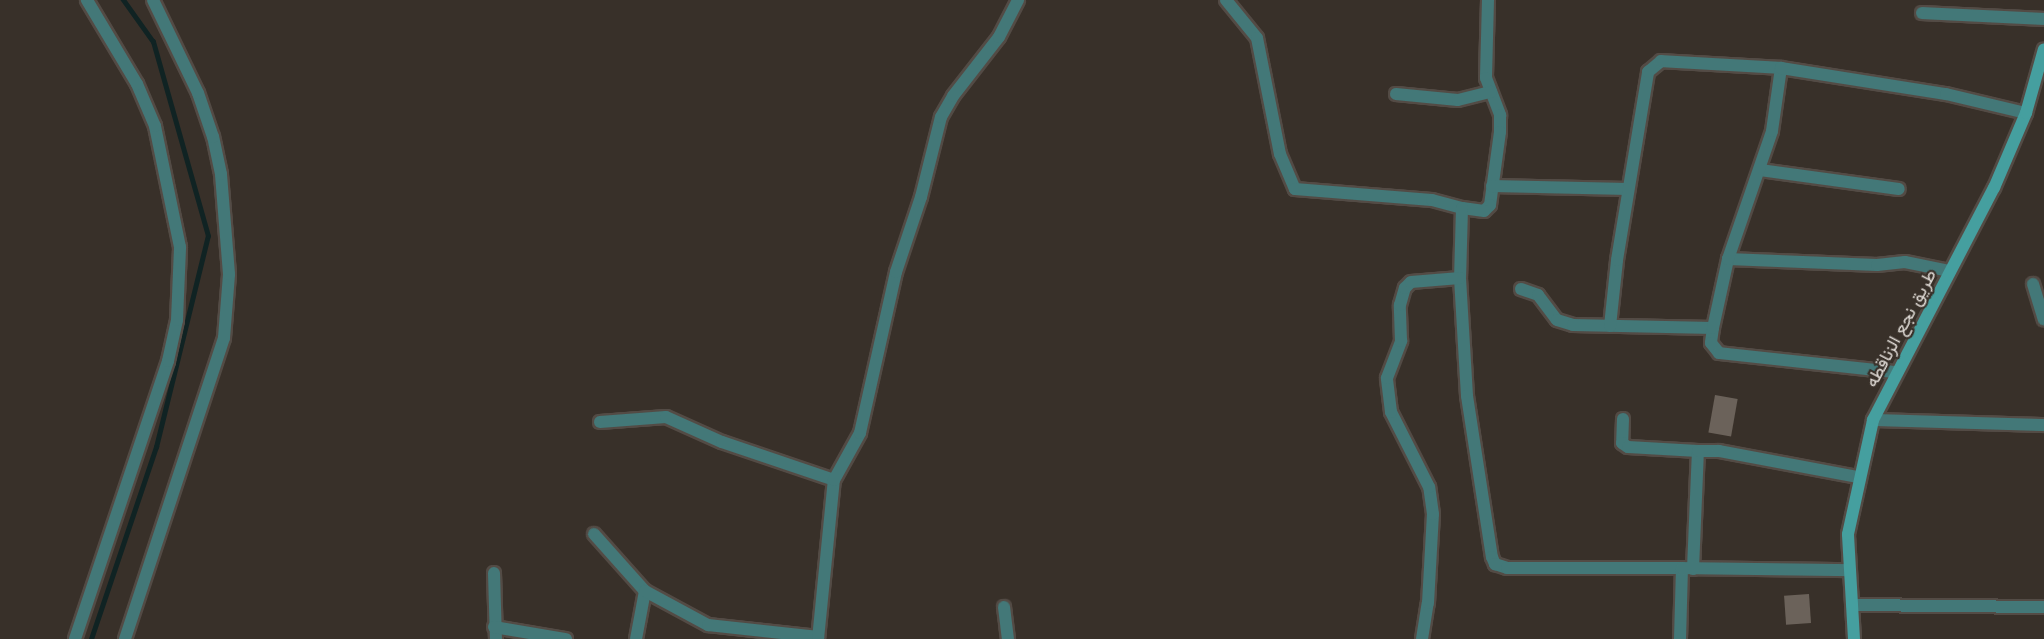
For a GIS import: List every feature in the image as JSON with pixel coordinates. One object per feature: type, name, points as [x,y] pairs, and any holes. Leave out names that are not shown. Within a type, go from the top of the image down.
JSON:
[{"type":"street","points":[[75,639],[168,361],[177,320],[180,247],[155,126],[137,84],[87,0]]},
{"type":"street","points":[[125,639],[224,338],[229,274],[221,174],[213,137],[198,93],[153,0]]},
{"type":"street","points":[[594,534],[645,591],[708,625],[818,638],[834,480],[860,433],[896,272],[921,197],[941,117],[999,37],[1018,0]]},
{"type":"street","points":[[1226,0],[1257,38],[1277,144],[1295,189],[1432,200],[1462,208],[1489,208],[1500,115],[1486,78],[1488,0]]},
{"type":"street","points":[[1922,13],[2044,18]]},
{"type":"street","name":"طريق نجع الزناقطه","points":[[1854,639],[1848,534],[1858,477],[1873,420],[1895,372],[1994,188],[2026,113],[2044,49]]},
{"type":"street","points":[[1610,326],[1643,87],[1653,65],[1661,61],[1705,62],[1781,68],[1946,94],[2026,113]]},
{"type":"street","points":[[1781,68],[1772,131],[1728,259],[1713,328],[1712,343],[1719,353],[1895,372]]},
{"type":"street","points":[[1396,94],[1458,100],[1491,92]]},
{"type":"street","points":[[1760,170],[1899,189]]},
{"type":"street","points":[[1492,186],[1628,189]]},
{"type":"street","points":[[1462,208],[1460,278],[1467,396],[1495,564],[1507,568],[1850,570]]},
{"type":"street","points":[[1728,259],[1877,265],[1905,262],[1950,271]]},
{"type":"street","points":[[1422,639],[1428,603],[1433,514],[1429,487],[1391,412],[1387,378],[1401,341],[1400,305],[1405,288],[1411,282],[1460,278]]},
{"type":"street","points":[[2034,284],[2044,319]]},
{"type":"street","points":[[1521,289],[1538,295],[1563,323],[1713,328]]},
{"type":"street","points":[[600,422],[666,417],[722,442],[834,480]]},
{"type":"street","points":[[1623,419],[1622,442],[1628,447],[1719,451],[1858,477]]},
{"type":"street","points":[[1873,420],[2044,424]]},
{"type":"street","points":[[1680,639],[1698,451]]},
{"type":"street","points":[[494,573],[495,633],[566,639]]},
{"type":"street","points":[[636,639],[645,591]]},
{"type":"street","points":[[1852,605],[2044,607]]},
{"type":"street","points":[[1004,607],[1008,639]]},
{"type":"building","points":[[1715,395],[1738,399],[1731,436],[1708,432]]},
{"type":"building","points":[[1809,594],[1811,623],[1786,625],[1784,596]]},
{"type":"waterway","points":[[91,639],[156,447],[208,236],[153,42],[123,0]]}]
